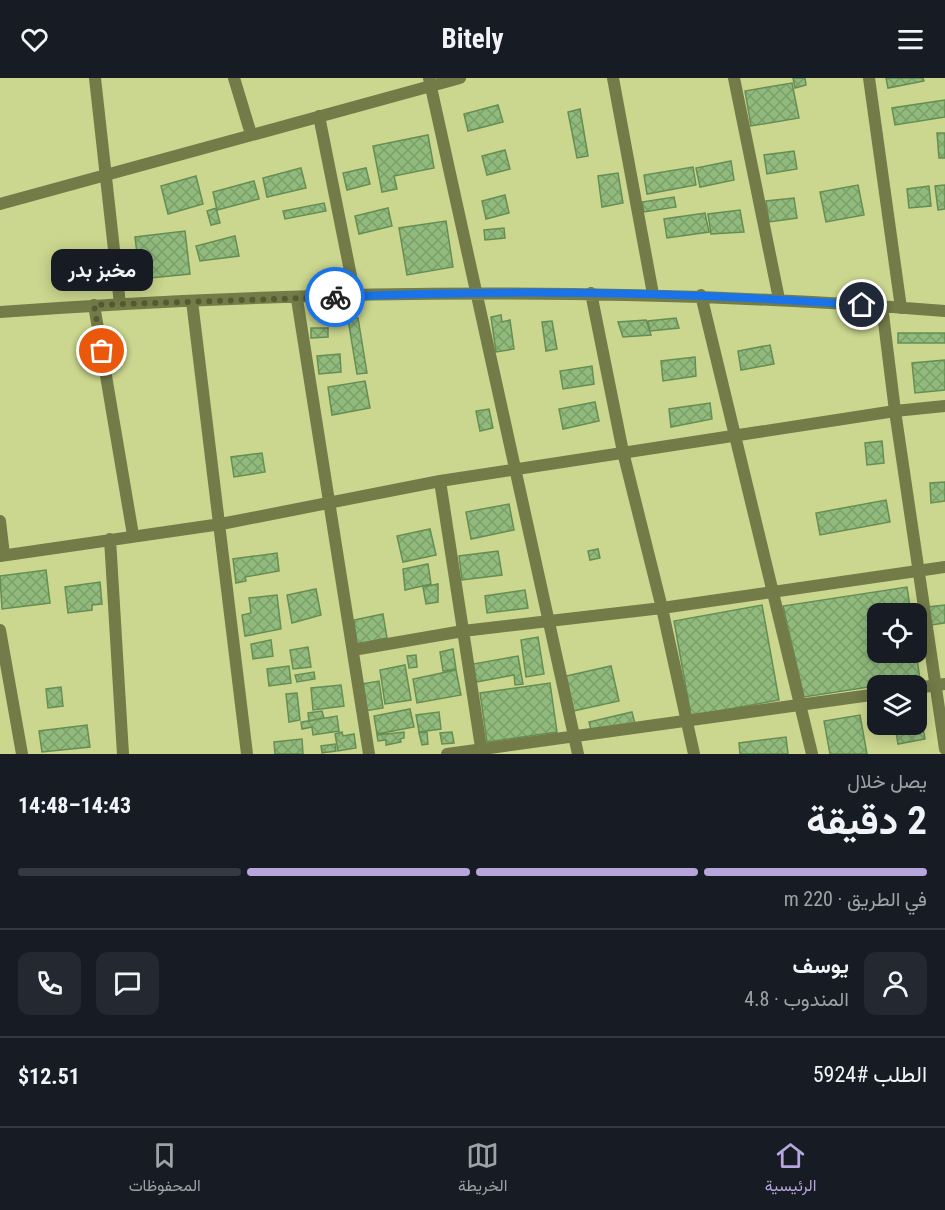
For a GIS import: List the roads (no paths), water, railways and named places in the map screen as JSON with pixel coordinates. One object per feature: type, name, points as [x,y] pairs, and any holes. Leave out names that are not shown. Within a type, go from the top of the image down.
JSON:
[{"type":"street","points":[[95,78],[120,304]]},
{"type":"street","points":[[234,78],[251,134]]},
{"type":"street","points":[[0,204],[319,116],[430,82],[460,78]]},
{"type":"street","points":[[614,78],[653,294]]},
{"type":"street","points":[[734,78],[779,299]]},
{"type":"street","points":[[869,78],[901,308]]},
{"type":"street","points":[[430,82],[579,754]]},
{"type":"street","points":[[319,116],[355,296]]},
{"type":"street","points":[[0,312],[94,305],[476,292],[653,294],[779,299],[945,311]]},
{"type":"street","points":[[591,293],[623,452],[662,608],[694,754]]},
{"type":"street","points":[[700,296],[736,435],[812,754]]},
{"type":"street","points":[[297,299],[369,754]]},
{"type":"street","points":[[192,301],[221,524],[247,754]]},
{"type":"street","points":[[94,305],[133,535]]},
{"type":"street","points":[[882,306],[918,570],[940,685],[945,749]]},
{"type":"street","points":[[0,521],[2,555],[221,524],[440,481],[514,469],[895,411],[945,406]]},
{"type":"street","points":[[440,481],[482,751]]},
{"type":"street","points":[[110,539],[123,754]]},
{"type":"street","points":[[353,650],[463,632],[662,608],[945,567]]},
{"type":"street","points":[[0,630],[22,754]]},
{"type":"street","points":[[447,754],[482,751],[574,735],[867,696]]},
{"type":"place","name":"مخبز بدر","points":[[102,351]]}]
